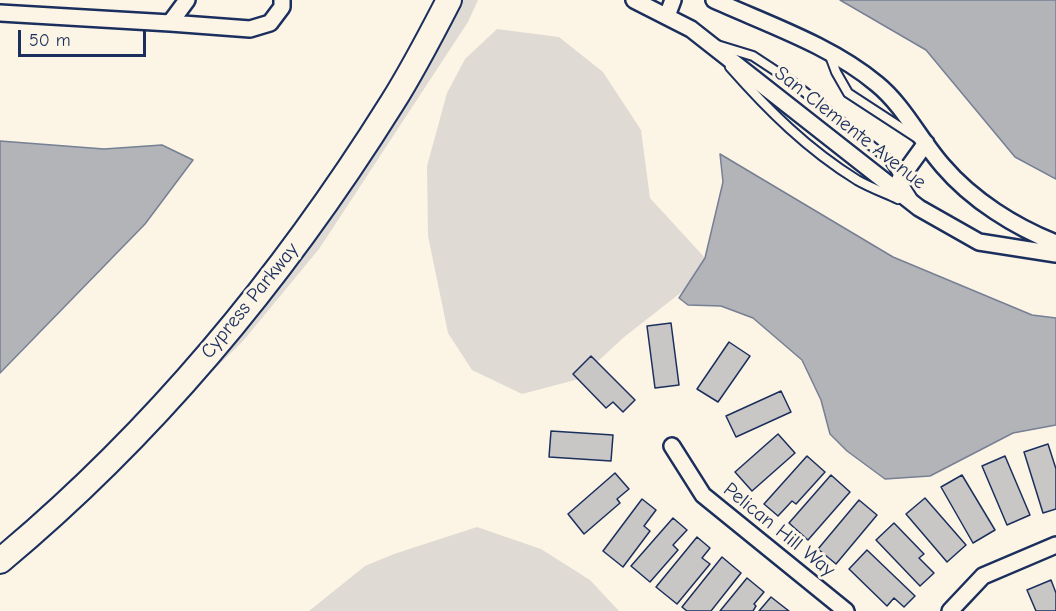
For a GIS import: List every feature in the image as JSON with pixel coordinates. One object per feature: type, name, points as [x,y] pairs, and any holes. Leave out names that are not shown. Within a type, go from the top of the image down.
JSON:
[{"type":"main road","name":"Cypress Parkway","points":[[0,561],[94,476],[134,436],[243,313],[339,184],[393,102],[449,0]]},
{"type":"street","points":[[170,22],[187,0]]},
{"type":"street","points":[[0,14],[24,7],[250,29],[270,23],[282,7],[282,0]]},
{"type":"street","name":"San Clemente Avenue","points":[[634,0],[691,29],[919,208],[979,242],[1056,254]]},
{"type":"street","points":[[667,16],[674,0]]},
{"type":"street","name":"San Clemente Avenue","points":[[714,0],[845,60],[879,86],[944,167],[979,199],[1032,233],[1056,243]]},
{"type":"street","points":[[900,179],[926,143]]},
{"type":"street","name":"Pelican Hill Way","points":[[672,446],[704,495],[846,611]]},
{"type":"street","points":[[950,611],[983,576],[1056,545]]},
{"type":"lane","points":[[707,41],[753,56],[791,81],[889,160],[919,208]]},
{"type":"lane","points":[[829,52],[836,72],[848,93],[926,143]]},
{"type":"shaded area","points":[[461,0],[478,0],[468,22],[319,249],[243,341],[168,415]]},
{"type":"shaded area","points":[[840,0],[1056,0],[1056,179],[1015,157],[926,50]]},
{"type":"shaded area","points":[[497,29],[559,37],[603,72],[641,130],[650,198],[705,258],[688,287],[623,338],[579,379],[522,394],[472,370],[448,333],[428,236],[427,166],[447,93],[465,59]]},
{"type":"shaded area","points":[[0,141],[104,149],[162,145],[193,160],[145,224],[0,373]]},
{"type":"shaded area","points":[[720,154],[893,257],[1032,315],[1056,318],[1056,425],[1013,433],[930,476],[885,479],[847,451],[830,434],[821,400],[802,360],[753,318],[721,306],[688,305],[679,298],[705,258],[723,182]]},
{"type":"shaded area","points":[[477,527],[541,549],[590,580],[619,611],[309,611],[365,566]]},
{"type":"building","points":[[671,323],[679,385],[655,388],[647,326]]},
{"type":"building","points":[[729,342],[750,356],[718,402],[697,389]]},
{"type":"building","points":[[591,356],[635,400],[623,412],[613,402],[606,408],[573,374]]},
{"type":"building","points":[[781,391],[791,412],[736,437],[726,416]]},
{"type":"building","points":[[551,431],[613,435],[611,461],[549,457]]},
{"type":"building","points":[[778,434],[795,453],[752,491],[735,472]]},
{"type":"building","points":[[1048,444],[1056,469],[1056,509],[1043,513],[1024,452]]},
{"type":"building","points":[[807,456],[825,472],[796,504],[792,501],[778,516],[764,504]]},
{"type":"building","points":[[1005,456],[1030,515],[1007,525],[982,466]]},
{"type":"building","points":[[615,473],[629,489],[617,499],[620,503],[584,534],[568,514]]},
{"type":"building","points":[[831,475],[850,492],[808,540],[789,523]]},
{"type":"building","points":[[962,475],[995,530],[973,543],[941,487]]},
{"type":"building","points":[[925,498],[966,545],[947,562],[906,514]]},
{"type":"building","points":[[642,499],[656,510],[644,526],[650,531],[623,567],[603,551]]},
{"type":"building","points":[[859,500],[877,515],[836,564],[818,549]]},
{"type":"building","points":[[673,518],[687,530],[673,545],[678,550],[650,582],[631,566]]},
{"type":"building","points":[[894,523],[924,554],[919,558],[934,573],[920,586],[876,540]]},
{"type":"building","points":[[697,537],[710,548],[702,558],[710,564],[677,604],[656,587]]},
{"type":"building","points":[[867,550],[915,596],[904,607],[894,598],[887,606],[849,569]]},
{"type":"building","points":[[722,557],[741,573],[711,611],[687,611],[682,607]]},
{"type":"building","points":[[747,578],[764,592],[754,604],[756,606],[753,611],[720,611]]},
{"type":"building","points":[[1051,580],[1056,593],[1056,611],[1036,611],[1027,590]]},
{"type":"building","points":[[771,597],[789,611],[759,611]]}]
